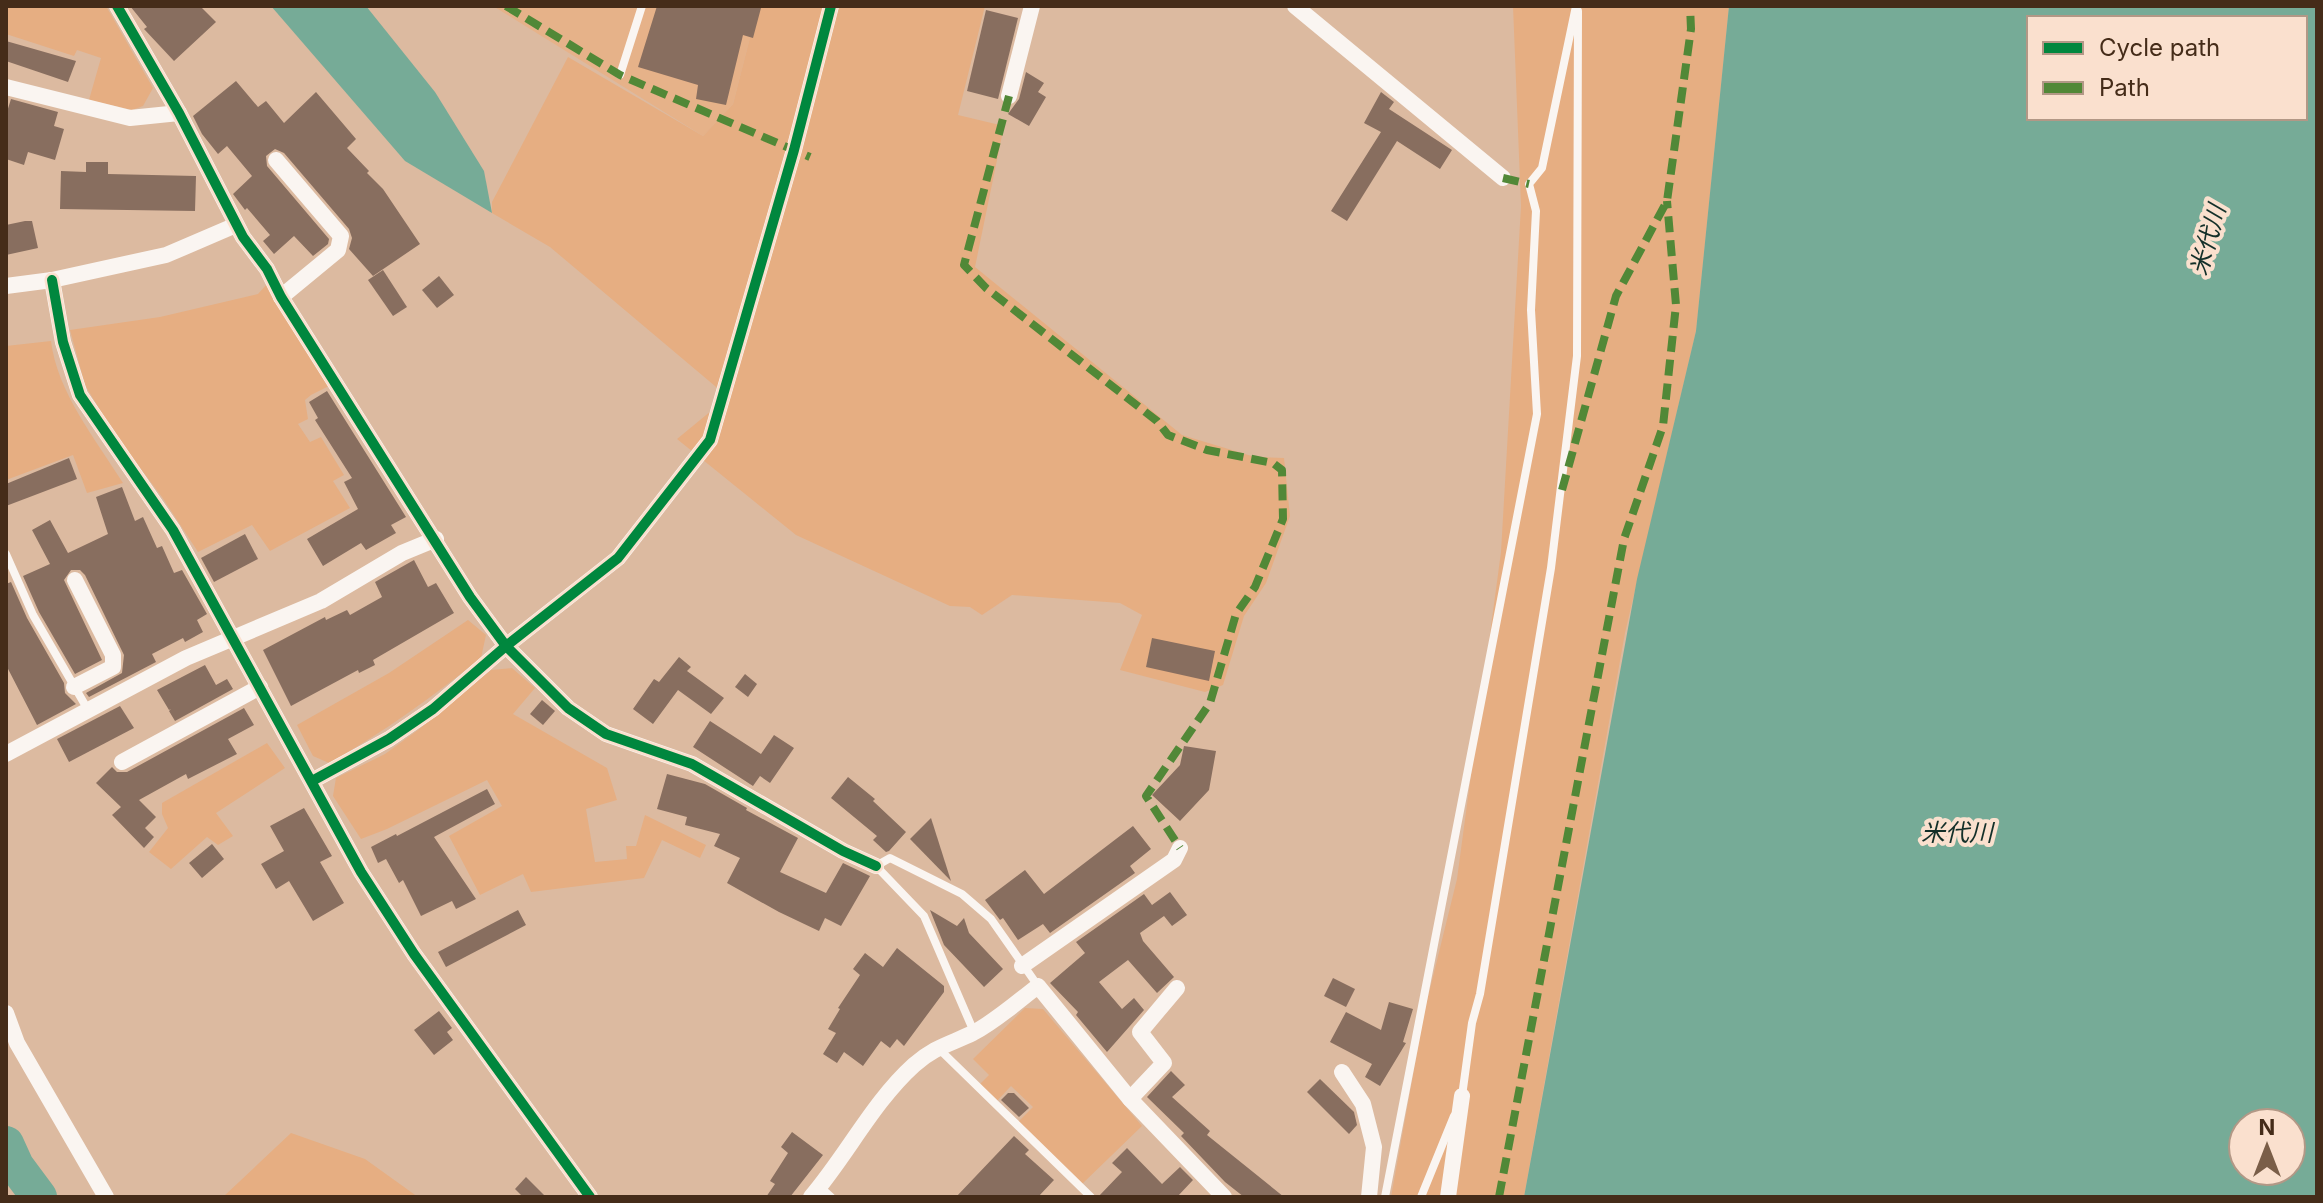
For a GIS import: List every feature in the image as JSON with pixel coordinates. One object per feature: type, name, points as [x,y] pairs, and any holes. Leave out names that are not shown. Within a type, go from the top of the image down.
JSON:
[{"type":"street","points":[[117,6],[179,113],[243,237],[267,269],[281,297],[470,597],[506,646],[568,708],[606,734],[692,764],[843,851],[876,866]]},
{"type":"street","points":[[312,781],[389,739],[422,717],[618,558],[710,440],[794,150],[831,6]]},
{"type":"street","points":[[1009,96],[1032,6]]},
{"type":"street","points":[[1295,6],[1503,178]]},
{"type":"street","points":[[6,87],[130,118],[179,113]]},
{"type":"street","points":[[276,160],[341,236],[338,250],[281,297]]},
{"type":"street","points":[[6,286],[52,280],[166,255],[236,225]]},
{"type":"street","points":[[52,280],[63,342],[80,395],[173,530],[361,872],[414,954],[590,1197]]},
{"type":"street","points":[[6,754],[186,658],[321,601],[402,553],[436,539]]},
{"type":"street","points":[[74,687],[113,667],[113,655],[75,580]]},
{"type":"street","points":[[122,762],[260,687]]},
{"type":"street","points":[[1022,966],[1174,860],[1180,848]]},
{"type":"street","points":[[821,1194],[888,1094],[912,1067],[936,1047],[974,1032],[1038,986],[1130,1099],[1224,1197]]},
{"type":"street","points":[[1130,1099],[1164,1063],[1140,1032],[1177,988]]},
{"type":"street","points":[[6,1013],[17,1043],[106,1197]]},
{"type":"street","points":[[1342,1072],[1363,1104],[1374,1147],[1369,1197]]},
{"type":"street","points":[[1448,1197],[1462,1096]]},
{"type":"lane","points":[[620,75],[642,6]]},
{"type":"lane","points":[[1421,1197],[1462,1096],[1551,568],[1567,447],[1577,356],[1577,6]]},
{"type":"lane","points":[[1385,1197],[1537,414],[1531,310],[1536,211],[1529,184],[1542,168],[1577,6]]},
{"type":"lane","points":[[6,554],[33,615],[88,710]]},
{"type":"lane","points":[[974,1032],[924,916],[876,866],[890,858],[962,894],[991,919],[1038,986]]},
{"type":"lane","points":[[936,1047],[1091,1197]]},
{"type":"shaded area","points":[[6,6],[106,6],[153,88],[143,106],[132,110],[89,100],[101,58],[77,50],[74,56],[6,34]]},
{"type":"shaded area","points":[[493,6],[758,6],[733,104],[703,136]]},
{"type":"shaded area","points":[[758,6],[985,6],[958,115],[1004,126],[975,267],[1182,435],[1255,457],[1284,458],[1290,516],[1266,583],[1244,616],[1223,685],[1205,692],[1120,670],[1142,615],[1120,603],[1012,595],[982,615],[970,607],[950,606],[796,535],[677,439],[728,397],[550,247],[492,213],[492,202],[568,57],[703,136],[733,104]]},
{"type":"shaded area","points":[[1513,6],[1729,6],[1696,331],[1625,633],[1524,1197],[1391,1197],[1425,1009],[1457,879],[1501,552],[1521,206]]},
{"type":"shaded area","points":[[267,284],[333,384],[305,400],[308,419],[298,424],[310,442],[321,437],[344,475],[333,481],[350,508],[270,551],[252,525],[198,552],[162,497],[113,432],[85,385],[70,330],[160,317],[258,294]]},
{"type":"shaded area","points":[[51,341],[69,397],[123,483],[87,493],[73,455],[6,480],[6,346]]},
{"type":"shaded area","points":[[468,620],[486,635],[481,658],[407,714],[329,763],[313,756],[297,725],[389,673]]},
{"type":"shaded area","points":[[512,668],[535,688],[513,714],[607,768],[617,800],[586,809],[595,862],[627,859],[626,846],[636,846],[645,815],[706,845],[700,858],[662,840],[644,878],[531,892],[523,874],[480,895],[449,836],[502,806],[487,780],[361,839],[333,796],[336,778],[385,754],[491,670]]},
{"type":"shaded area","points":[[267,743],[285,768],[216,813],[233,836],[218,845],[207,837],[171,869],[149,852],[168,828],[162,814],[162,803]]},
{"type":"shaded area","points":[[1025,1008],[1043,1009],[1142,1126],[1080,1186],[1016,1124],[1033,1107],[1011,1086],[996,1102],[978,1086],[989,1075],[973,1059]]},
{"type":"shaded area","points":[[291,1133],[365,1159],[418,1197],[223,1197]]},
{"type":"water","points":[[271,6],[366,6],[435,92],[484,171],[492,213],[405,161]]},
{"type":"water","name":"米代川","points":[[1729,6],[2317,6],[2317,1197],[1524,1197],[1637,579],[1696,331]]},
{"type":"building","points":[[130,6],[200,6],[216,22],[174,61],[144,29],[147,27]]},
{"type":"building","points":[[657,6],[761,8],[753,38],[743,35],[726,105],[696,99],[698,85],[638,67]]},
{"type":"building","points":[[986,10],[1018,18],[998,99],[967,91]]},
{"type":"building","points":[[6,41],[76,61],[68,82],[6,61]]},
{"type":"building","points":[[1026,72],[1044,83],[1038,92],[1046,97],[1029,126],[1008,114],[1019,99]]},
{"type":"building","points":[[236,81],[258,107],[266,101],[284,123],[316,92],[356,139],[347,148],[383,189],[420,244],[373,276],[349,249],[352,238],[349,229],[284,153],[275,149],[266,156],[267,166],[329,239],[328,244],[313,256],[294,236],[274,254],[263,241],[270,235],[233,194],[252,176],[227,146],[218,154],[193,116]]},
{"type":"building","points":[[1381,92],[1394,102],[1389,109],[1452,150],[1440,169],[1397,141],[1347,221],[1331,211],[1381,132],[1364,123]]},
{"type":"building","points":[[11,99],[58,112],[54,126],[64,129],[55,160],[28,152],[24,165],[6,159],[6,115]]},
{"type":"building","points":[[86,162],[108,162],[108,174],[196,176],[195,211],[60,209],[61,171],[86,172]]},
{"type":"building","points":[[32,221],[38,248],[6,255],[6,225]]},
{"type":"building","points":[[383,270],[407,307],[393,316],[368,280]]},
{"type":"building","points":[[439,276],[454,295],[437,308],[422,290]]},
{"type":"building","points":[[327,391],[406,517],[391,525],[396,533],[366,550],[361,543],[323,566],[307,539],[358,509],[344,482],[352,478],[315,420],[318,418],[309,402]]},
{"type":"building","points":[[69,458],[77,479],[6,506],[6,484]]},
{"type":"building","points":[[122,487],[135,521],[143,517],[157,548],[162,546],[174,573],[182,570],[207,614],[197,620],[203,632],[185,642],[183,638],[152,654],[156,662],[89,697],[86,693],[122,673],[124,655],[85,575],[80,570],[71,570],[64,580],[102,660],[75,674],[39,612],[23,576],[50,564],[32,530],[50,520],[68,553],[108,534],[96,497]]},
{"type":"building","points":[[245,534],[258,559],[214,582],[201,558]]},
{"type":"building","points":[[414,560],[428,587],[436,583],[454,613],[373,660],[375,665],[359,673],[358,670],[291,706],[263,650],[325,617],[326,620],[347,610],[350,615],[382,597],[375,582]]},
{"type":"building","points":[[11,582],[27,618],[64,683],[65,693],[76,704],[37,725],[6,665],[6,584]]},
{"type":"building","points":[[1152,638],[1215,651],[1209,681],[1146,667]]},
{"type":"building","points":[[679,657],[691,667],[687,671],[724,698],[711,714],[678,690],[653,724],[633,709],[654,679],[659,682]]},
{"type":"building","points":[[205,665],[216,685],[227,679],[233,689],[175,721],[169,711],[171,709],[157,690]]},
{"type":"building","points":[[745,674],[757,684],[748,697],[735,687]]},
{"type":"building","points":[[542,700],[555,711],[543,725],[530,714]]},
{"type":"building","points":[[120,706],[134,728],[69,762],[57,739]]},
{"type":"building","points":[[244,708],[254,725],[228,739],[237,754],[188,779],[186,774],[139,800],[156,817],[145,828],[154,837],[144,848],[112,815],[121,807],[96,783],[112,767],[117,772],[127,772]]},
{"type":"building","points":[[710,721],[761,754],[774,735],[794,748],[770,783],[760,776],[753,786],[693,747]]},
{"type":"building","points":[[1184,746],[1216,751],[1209,790],[1180,821],[1152,795],[1180,765]]},
{"type":"building","points":[[667,774],[705,784],[798,838],[780,872],[826,893],[843,863],[870,876],[841,926],[825,918],[819,931],[727,883],[740,858],[714,846],[720,834],[685,825],[687,817],[657,809]]},
{"type":"building","points":[[848,777],[875,799],[873,801],[906,832],[889,851],[886,852],[873,840],[877,836],[831,798]]},
{"type":"building","points":[[487,789],[495,804],[434,837],[476,899],[456,909],[452,901],[421,916],[403,880],[399,883],[386,859],[378,863],[371,847]]},
{"type":"building","points":[[304,808],[332,856],[320,862],[344,903],[313,921],[289,881],[276,889],[261,864],[284,851],[270,826]]},
{"type":"building","points":[[931,818],[951,881],[910,839]]},
{"type":"building","points":[[1133,826],[1151,849],[1130,866],[1135,873],[1050,933],[1043,924],[1018,940],[1003,918],[1000,920],[985,900],[1025,870],[1044,894]]},
{"type":"building","points":[[212,844],[224,859],[202,878],[189,863]]},
{"type":"building","points":[[1170,892],[1187,915],[1172,926],[1164,916],[1140,933],[1143,941],[1174,977],[1157,993],[1128,960],[1099,982],[1122,1009],[1134,998],[1144,1010],[1107,1052],[1076,1015],[1078,1012],[1050,983],[1085,953],[1076,942],[1144,894],[1152,905]]},
{"type":"building","points":[[518,910],[526,925],[446,967],[438,952]]},
{"type":"building","points":[[930,910],[957,926],[964,918],[969,933],[1003,969],[984,987],[944,945]]},
{"type":"building","points":[[897,948],[944,986],[944,992],[904,1046],[897,1039],[890,1048],[881,1041],[863,1066],[844,1052],[837,1063],[823,1054],[836,1033],[828,1029],[860,975],[853,969],[865,953],[883,967]]},
{"type":"building","points":[[1333,978],[1355,989],[1346,1007],[1324,996]]},
{"type":"building","points":[[1389,1002],[1413,1009],[1403,1042],[1406,1043],[1380,1086],[1365,1077],[1372,1064],[1330,1042],[1346,1012],[1381,1030]]},
{"type":"building","points":[[439,1011],[452,1028],[447,1032],[453,1040],[434,1055],[414,1030]]},
{"type":"building","points":[[1171,1071],[1185,1085],[1172,1097],[1210,1131],[1207,1135],[1284,1197],[1244,1197],[1225,1182],[1181,1136],[1184,1133],[1147,1097]]},
{"type":"building","points":[[1320,1079],[1354,1112],[1357,1125],[1349,1134],[1307,1092]]},
{"type":"building","points":[[1008,1093],[1014,1093],[1029,1108],[1019,1117],[1001,1100]]},
{"type":"building","points":[[792,1132],[823,1155],[790,1197],[766,1197],[775,1184],[770,1181],[788,1153],[781,1147]]},
{"type":"building","points":[[1014,1136],[1029,1150],[1025,1154],[1054,1180],[1038,1197],[956,1197]]},
{"type":"building","points":[[1127,1148],[1162,1184],[1180,1167],[1193,1180],[1177,1197],[1098,1197],[1122,1172],[1112,1163]]},
{"type":"building","points":[[526,1177],[546,1197],[523,1197],[515,1189]]},
{"type":"waterway","points":[[6,1144],[16,1166],[39,1197]]},
{"type":"marked path","points":[[506,6],[620,75],[810,157]]},
{"type":"marked path","points":[[1562,490],[1616,296],[1667,201],[1691,29],[1690,6]]},
{"type":"marked path","points":[[1009,96],[964,265],[986,288],[1157,421],[1168,435],[1207,450],[1273,463],[1282,470],[1283,519],[1255,587],[1236,614],[1210,703],[1146,796],[1180,848]]},
{"type":"marked path","points":[[1503,178],[1529,184]]},
{"type":"marked path","points":[[1499,1197],[1624,539],[1663,426],[1676,305],[1667,201]]},
{"type":"cycle path","points":[[117,6],[179,113],[243,237],[267,269],[281,297],[470,597],[506,646],[568,708],[606,734],[692,764],[843,851],[876,866]]},
{"type":"cycle path","points":[[312,781],[389,739],[433,709],[506,646],[618,558],[710,440],[794,150],[831,6]]},
{"type":"cycle path","points":[[52,280],[63,342],[80,395],[173,530],[361,872],[414,954],[590,1197]]}]
